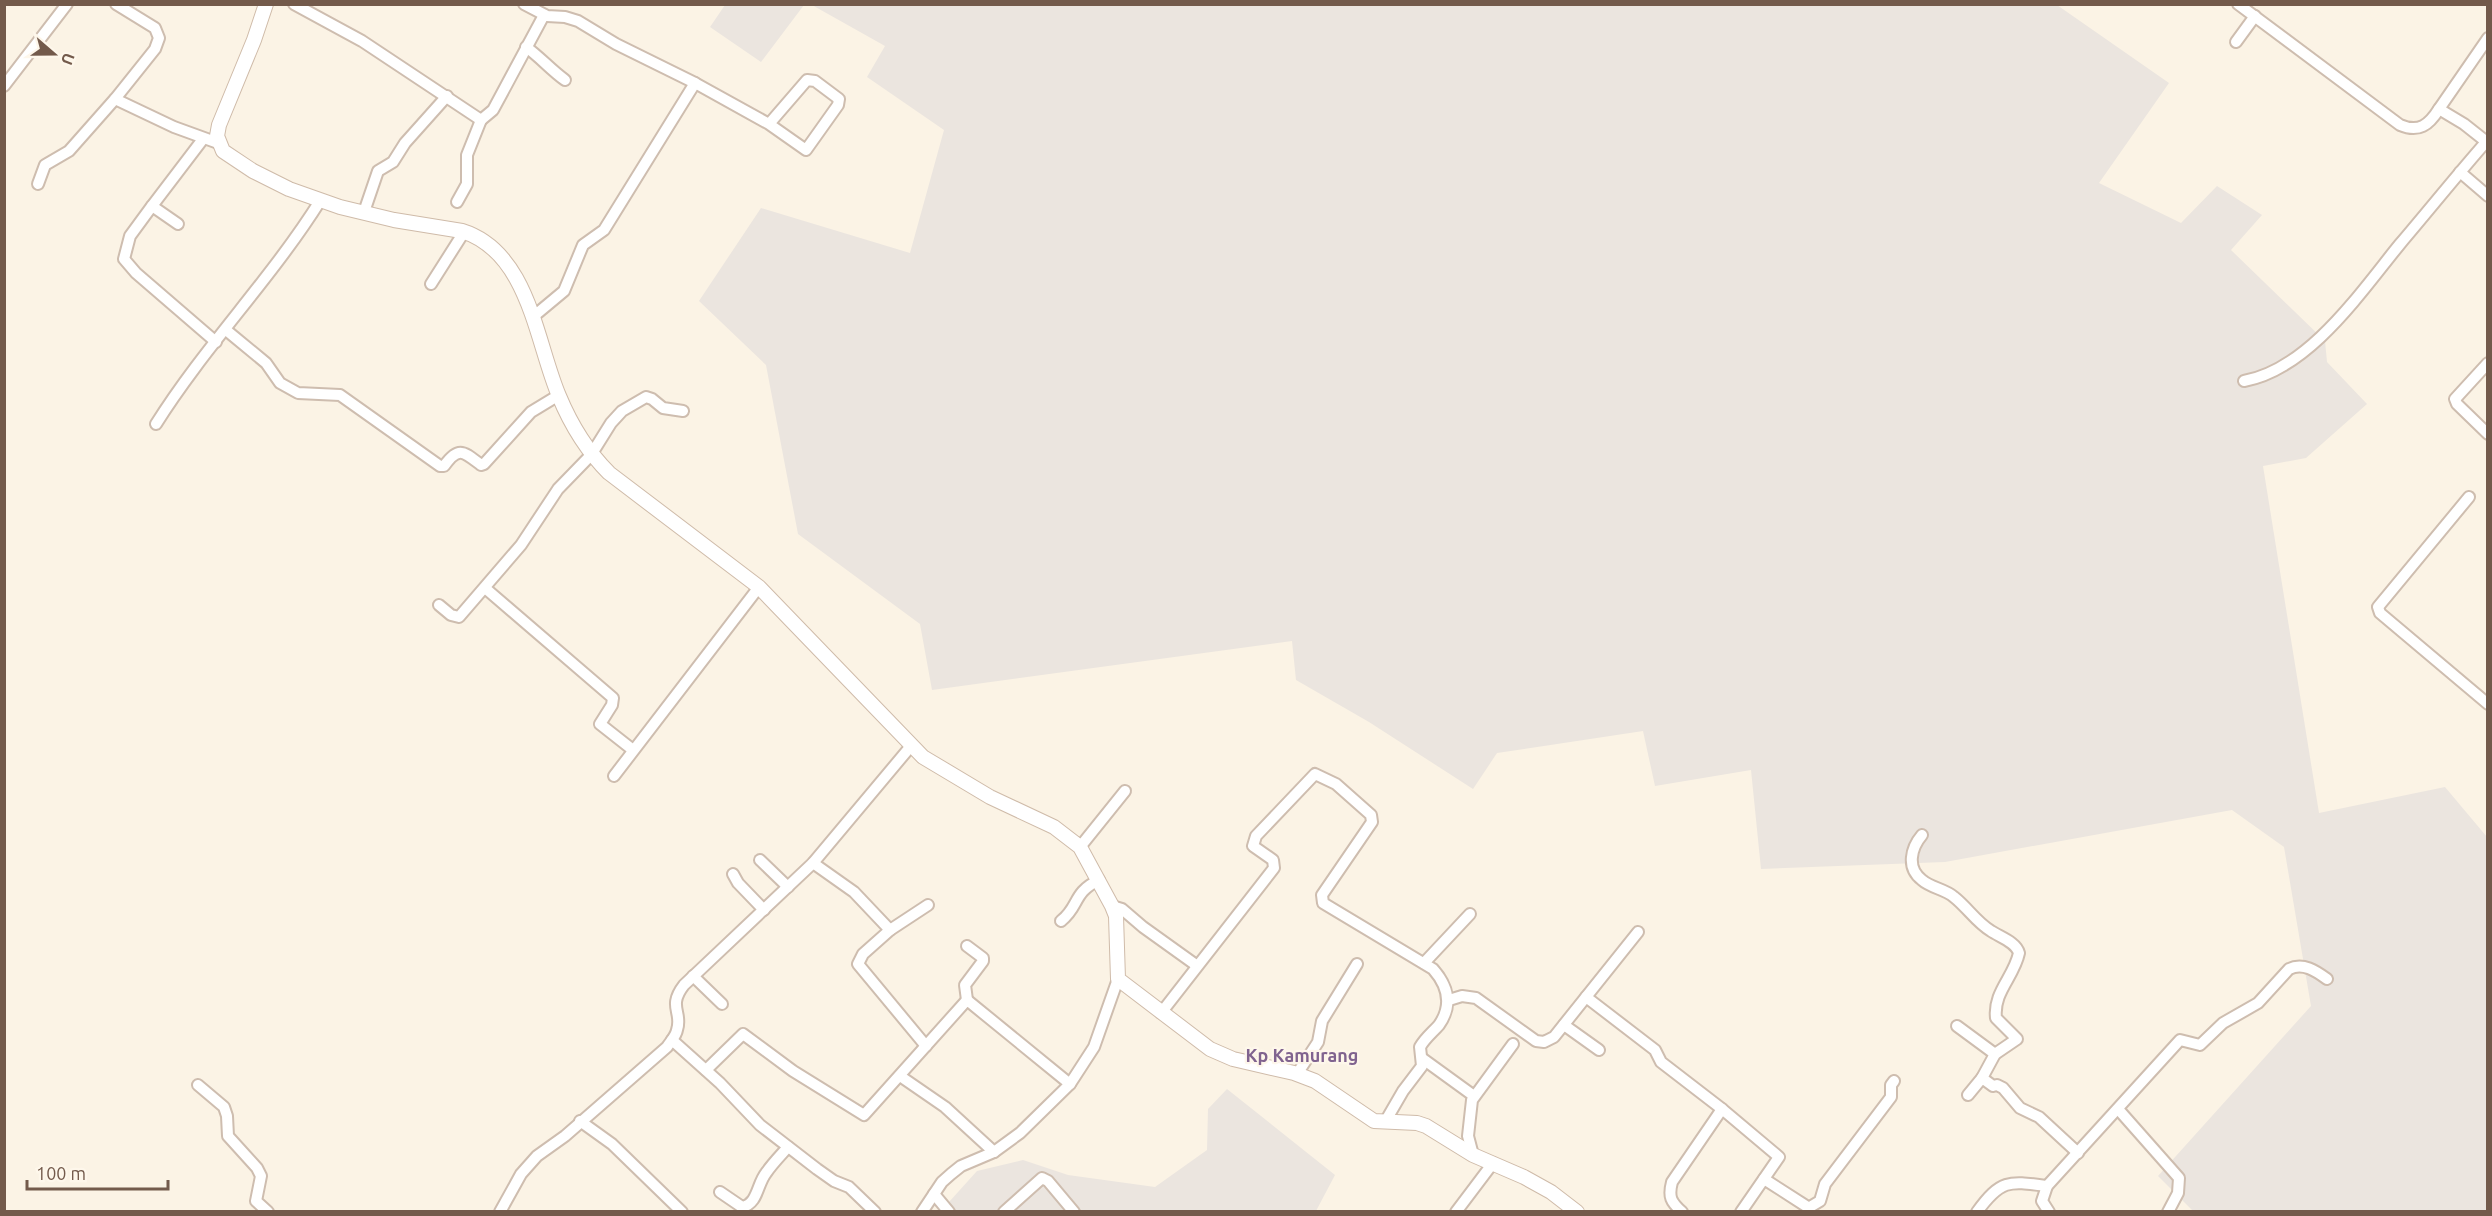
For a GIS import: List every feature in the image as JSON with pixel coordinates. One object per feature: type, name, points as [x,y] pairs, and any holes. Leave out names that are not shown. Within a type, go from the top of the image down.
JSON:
[{"type":"street","points":[[4,86],[67,4]]},
{"type":"street","points":[[38,184],[45,165],[69,151],[155,49],[159,38],[155,28],[116,4]]},
{"type":"street","points":[[218,143],[219,125],[266,4]]},
{"type":"street","points":[[294,4],[362,41],[481,120]]},
{"type":"street","points":[[524,4],[544,15],[565,16],[578,21],[631,52],[695,83],[769,124],[806,150],[838,105],[839,99],[815,81],[807,80],[769,124]]},
{"type":"street","points":[[2238,4],[2400,125],[2411,130],[2421,128],[2439,109],[2487,38]]},
{"type":"street","points":[[457,202],[467,184],[467,155],[481,120],[493,110],[544,15]]},
{"type":"street","points":[[2236,42],[2255,16]]},
{"type":"street","points":[[526,47],[536,54],[548,68],[565,80]]},
{"type":"street","points":[[534,316],[568,286],[580,249],[586,241],[604,230],[695,83]]},
{"type":"street","points":[[364,212],[378,171],[393,162],[405,143],[447,96]]},
{"type":"street","points":[[115,99],[203,139],[218,143],[232,159],[253,171],[320,201],[394,220],[464,232],[483,242],[507,266],[534,316],[559,395],[578,435],[591,454],[609,472],[759,587],[911,746],[953,776],[990,797],[1054,827],[1080,847],[1112,906],[1117,927],[1118,979],[1094,1047],[1070,1084],[1020,1133],[994,1152],[962,1166],[942,1182],[922,1212]]},
{"type":"street","points":[[2244,381],[2264,377],[2276,371],[2311,344],[2343,314],[2487,142],[2464,124],[2439,109]]},
{"type":"street","points":[[203,139],[130,236],[124,258],[136,273],[216,342]]},
{"type":"street","points":[[2460,172],[2487,196]]},
{"type":"street","points":[[156,424],[175,394],[226,330],[320,201]]},
{"type":"street","points":[[152,206],[178,224]]},
{"type":"street","points":[[431,284],[464,232]]},
{"type":"street","points":[[226,330],[266,363],[280,383],[298,393],[340,395],[440,466],[444,466],[452,454],[459,452],[472,457],[481,465],[484,464],[531,412],[559,395]]},
{"type":"street","points":[[2487,363],[2455,399],[2457,404],[2487,434]]},
{"type":"street","points":[[439,605],[451,615],[459,617],[521,545],[558,489],[591,454],[622,411],[646,397],[663,408],[683,411]]},
{"type":"street","points":[[2469,497],[2378,608],[2380,613],[2487,704]]},
{"type":"street","points":[[614,776],[759,587]]},
{"type":"street","points":[[485,588],[613,698],[612,705],[600,723],[633,750]]},
{"type":"street","points":[[502,1211],[528,1165],[565,1136],[672,1040],[679,1023],[674,1005],[679,991],[813,863],[911,746]]},
{"type":"street","points":[[1161,1013],[1196,965],[1274,868],[1273,860],[1252,846],[1256,836],[1315,774],[1336,784],[1371,815],[1372,822],[1322,895],[1323,903],[1433,969],[1441,978],[1449,1000],[1444,1017],[1420,1047],[1422,1066],[1403,1090],[1385,1122]]},
{"type":"street","points":[[1080,847],[1125,791]]},
{"type":"street","points":[[1922,835],[1914,846],[1911,859],[1914,871],[1921,880],[1952,895],[1974,913],[1980,924],[2018,948],[2018,960],[1997,997],[1995,1010],[1996,1018],[2017,1039],[1995,1054],[1982,1078],[1968,1095]]},
{"type":"street","points":[[760,860],[788,887]]},
{"type":"street","points":[[813,863],[854,892],[890,930]]},
{"type":"street","points":[[733,874],[738,883],[764,910]]},
{"type":"street","points":[[1061,921],[1072,910],[1078,895],[1086,886],[1099,880]]},
{"type":"street","points":[[926,1046],[858,964],[863,954],[890,930],[928,905]]},
{"type":"street","points":[[1112,906],[1122,909],[1196,965]]},
{"type":"street","points":[[1424,963],[1470,914]]},
{"type":"street","points":[[1449,1000],[1462,996],[1476,998],[1515,1028],[1540,1042],[1552,1039],[1638,932]]},
{"type":"street","points":[[968,946],[983,958],[983,961],[964,985],[967,1000],[1070,1084]]},
{"type":"street","points":[[1297,1074],[1318,1042],[1322,1021],[1357,964]]},
{"type":"street","points":[[2049,1212],[2042,1201],[2047,1186],[2180,1040],[2200,1045],[2223,1023],[2258,1003],[2289,969],[2303,966],[2313,969],[2328,980]]},
{"type":"street","points":[[693,976],[722,1004]]},
{"type":"street","points":[[1118,979],[1210,1049],[1223,1056],[1297,1074],[1315,1081],[1374,1121],[1417,1123],[1426,1126],[1473,1155],[1542,1187],[1577,1212]]},
{"type":"street","points":[[1586,997],[1655,1050],[1661,1062],[1779,1157],[1741,1212]]},
{"type":"street","points":[[706,1070],[743,1034],[793,1071],[864,1115],[967,1000]]},
{"type":"street","points":[[1564,1025],[1599,1050]]},
{"type":"street","points":[[1957,1026],[1995,1054]]},
{"type":"street","points":[[672,1040],[706,1070],[760,1125],[834,1181],[849,1187],[875,1212]]},
{"type":"street","points":[[1473,1155],[1468,1136],[1470,1107],[1474,1095],[1513,1044]]},
{"type":"street","points":[[1423,1059],[1474,1095]]},
{"type":"street","points":[[900,1076],[945,1107],[994,1152]]},
{"type":"street","points":[[1982,1078],[1993,1086],[2003,1088],[2020,1108],[2039,1117],[2078,1152]]},
{"type":"street","points":[[1764,1179],[1806,1206],[1810,1207],[1820,1201],[1825,1184],[1891,1097],[1893,1091],[1891,1085],[1894,1081]]},
{"type":"street","points":[[198,1084],[224,1107],[228,1136],[257,1168],[261,1176],[256,1201],[268,1212]]},
{"type":"street","points":[[1682,1212],[1671,1202],[1672,1182],[1722,1109]]},
{"type":"street","points":[[2118,1109],[2179,1178],[2178,1192],[2168,1212]]},
{"type":"street","points":[[580,1121],[612,1144],[682,1212]]},
{"type":"street","points":[[720,1191],[742,1207],[748,1206],[763,1176],[788,1147]]},
{"type":"street","points":[[1456,1212],[1493,1163]]},
{"type":"street","points":[[1004,1212],[1042,1179],[1048,1181],[1074,1212]]},
{"type":"street","points":[[1977,1212],[1992,1191],[2001,1187],[2018,1183],[2047,1186]]},
{"type":"street","points":[[934,1194],[949,1212]]},
{"type":"shaded area","points":[[725,5],[804,5],[761,62],[710,27]]},
{"type":"shaded area","points":[[812,5],[2057,5],[2169,83],[2099,183],[2181,223],[2217,186],[2262,215],[2231,250],[2325,341],[2327,362],[2367,404],[2306,458],[2263,466],[2319,813],[2445,787],[2487,837],[2487,1211],[2193,1211],[2158,1176],[2311,1006],[2284,847],[2232,810],[1945,862],[1761,869],[1751,770],[1655,786],[1643,731],[1497,753],[1473,789],[1369,722],[1296,680],[1292,641],[932,690],[920,624],[798,534],[766,365],[699,301],[761,208],[910,253],[944,130],[867,77],[885,46]]},
{"type":"shaded area","points":[[1227,1089],[1335,1175],[1316,1211],[940,1212],[977,1171],[1023,1160],[1068,1175],[1155,1187],[1207,1150],[1208,1109]]},
{"type":"district","name":"Kp Kamurang","points":[[1302,1056]]}]
